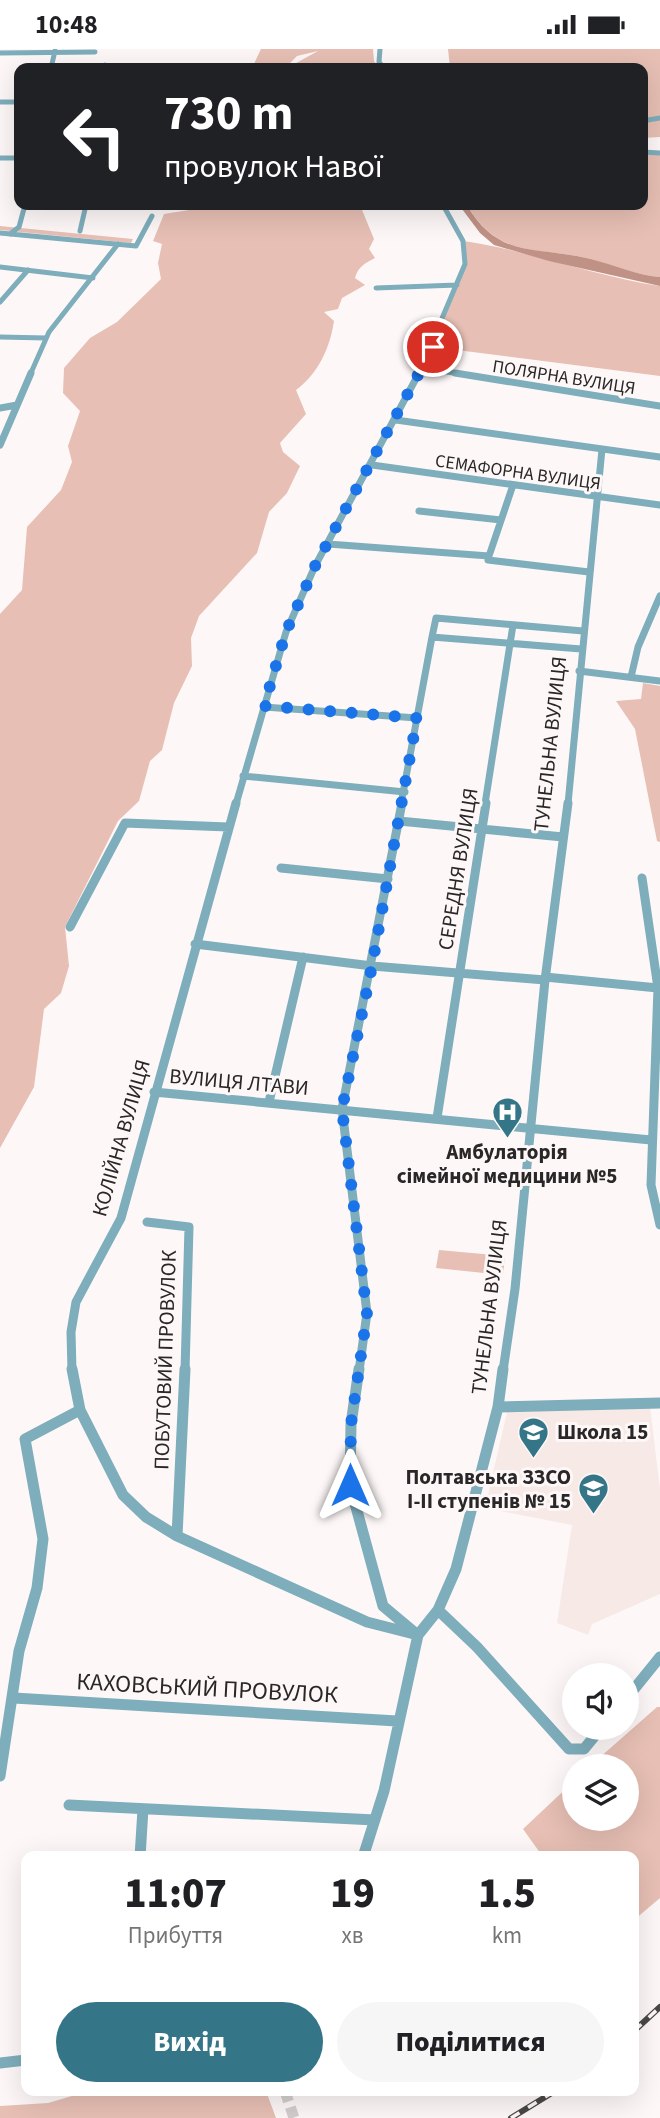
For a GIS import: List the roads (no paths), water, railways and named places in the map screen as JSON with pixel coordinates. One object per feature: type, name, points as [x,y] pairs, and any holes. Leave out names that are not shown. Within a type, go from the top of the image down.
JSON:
[{"type":"street","points":[[0,53],[94,52]]},
{"type":"street","points":[[10,234],[19,227],[24,210]]},
{"type":"street","points":[[80,231],[85,210]]},
{"type":"street","name":"КОЛІЙНА ВУЛИЦЯ","points":[[418,1635],[367,1622],[177,1537],[146,1517],[123,1495],[108,1460],[80,1410],[72,1369],[71,1332],[76,1302],[121,1218],[195,944],[286,632],[328,544],[422,368],[457,285],[466,258],[463,241],[446,210]]},
{"type":"street","points":[[0,233],[136,246],[146,233],[152,216]]},
{"type":"street","points":[[0,445],[46,338],[118,244]]},
{"type":"street","points":[[0,267],[93,278]]},
{"type":"street","points":[[0,302],[28,270]]},
{"type":"street","points":[[376,288],[457,285]]},
{"type":"street","points":[[0,337],[46,338]]},
{"type":"street","name":"ПОЛЯРНА ВУЛИЦЯ","points":[[422,368],[660,407]]},
{"type":"street","points":[[0,408],[17,405]]},
{"type":"street","points":[[396,420],[660,457]]},
{"type":"street","name":"ТУНЕЛЬНА ВУЛИЦЯ","points":[[365,1851],[384,1791],[397,1721],[418,1635],[438,1610],[456,1569],[498,1406],[515,1289],[545,979],[571,783],[581,649],[602,449]]},
{"type":"street","name":"СЕМАФОРНА ВУЛИЦЯ","points":[[372,465],[660,505]]},
{"type":"street","points":[[513,485],[488,559],[589,572]]},
{"type":"street","points":[[419,511],[502,520]]},
{"type":"street","points":[[328,544],[489,556]]},
{"type":"street","points":[[631,677],[638,647],[660,596]]},
{"type":"street","points":[[418,1635],[383,1606],[350,1485],[351,1424],[367,1314],[342,1109],[372,966],[436,618],[583,631]]},
{"type":"street","name":"СЕРЕДНЯ ВУЛИЦЯ","points":[[437,1118],[513,625]]},
{"type":"street","points":[[432,637],[581,649]]},
{"type":"street","points":[[579,671],[660,681]]},
{"type":"street","points":[[264,706],[417,718]]},
{"type":"street","points":[[243,776],[405,792]]},
{"type":"street","points":[[399,821],[562,837]]},
{"type":"street","points":[[71,927],[125,823],[228,827]]},
{"type":"street","points":[[281,868],[388,879]]},
{"type":"street","points":[[642,878],[658,988],[651,1185],[660,1225]]},
{"type":"street","points":[[195,944],[372,966],[658,988]]},
{"type":"street","points":[[270,1102],[303,957]]},
{"type":"street","name":"ВУЛИЦЯ ЛТАВИ","points":[[154,1092],[651,1140]]},
{"type":"street","name":"ПОБУТОВИЙ ПРОВУЛОК","points":[[148,1222],[189,1227],[184,1428],[177,1537]]},
{"type":"street","points":[[498,1406],[660,1403]]},
{"type":"street","points":[[0,1776],[14,1698],[19,1651],[37,1588],[43,1539],[24,1439],[80,1410]]},
{"type":"street","points":[[438,1610],[477,1647],[569,1749],[584,1749],[592,1740]]},
{"type":"street","points":[[639,1683],[660,1657]]},
{"type":"street","name":"КАХОВСЬКИЙ ПРОВУЛОК","points":[[14,1698],[397,1721]]},
{"type":"street","points":[[69,1805],[375,1820]]},
{"type":"street","points":[[140,1851],[143,1809]]},
{"type":"street","points":[[0,2063],[21,2061]]},
{"type":"tunnel","points":[[287,2096],[294,2118]]},
{"type":"railway","points":[[639,2026],[660,2007]]},
{"type":"railway","points":[[511,2118],[547,2096]]},
{"type":"place","name":"Амбулаторія сімейної медицини №5","points":[[507,1139]]},
{"type":"place","name":"Школа 15","points":[[534,1459]]},
{"type":"place","name":"Полтавська ЗЗСО І-ІІ ступенів № 15","points":[[594,1516]]}]
